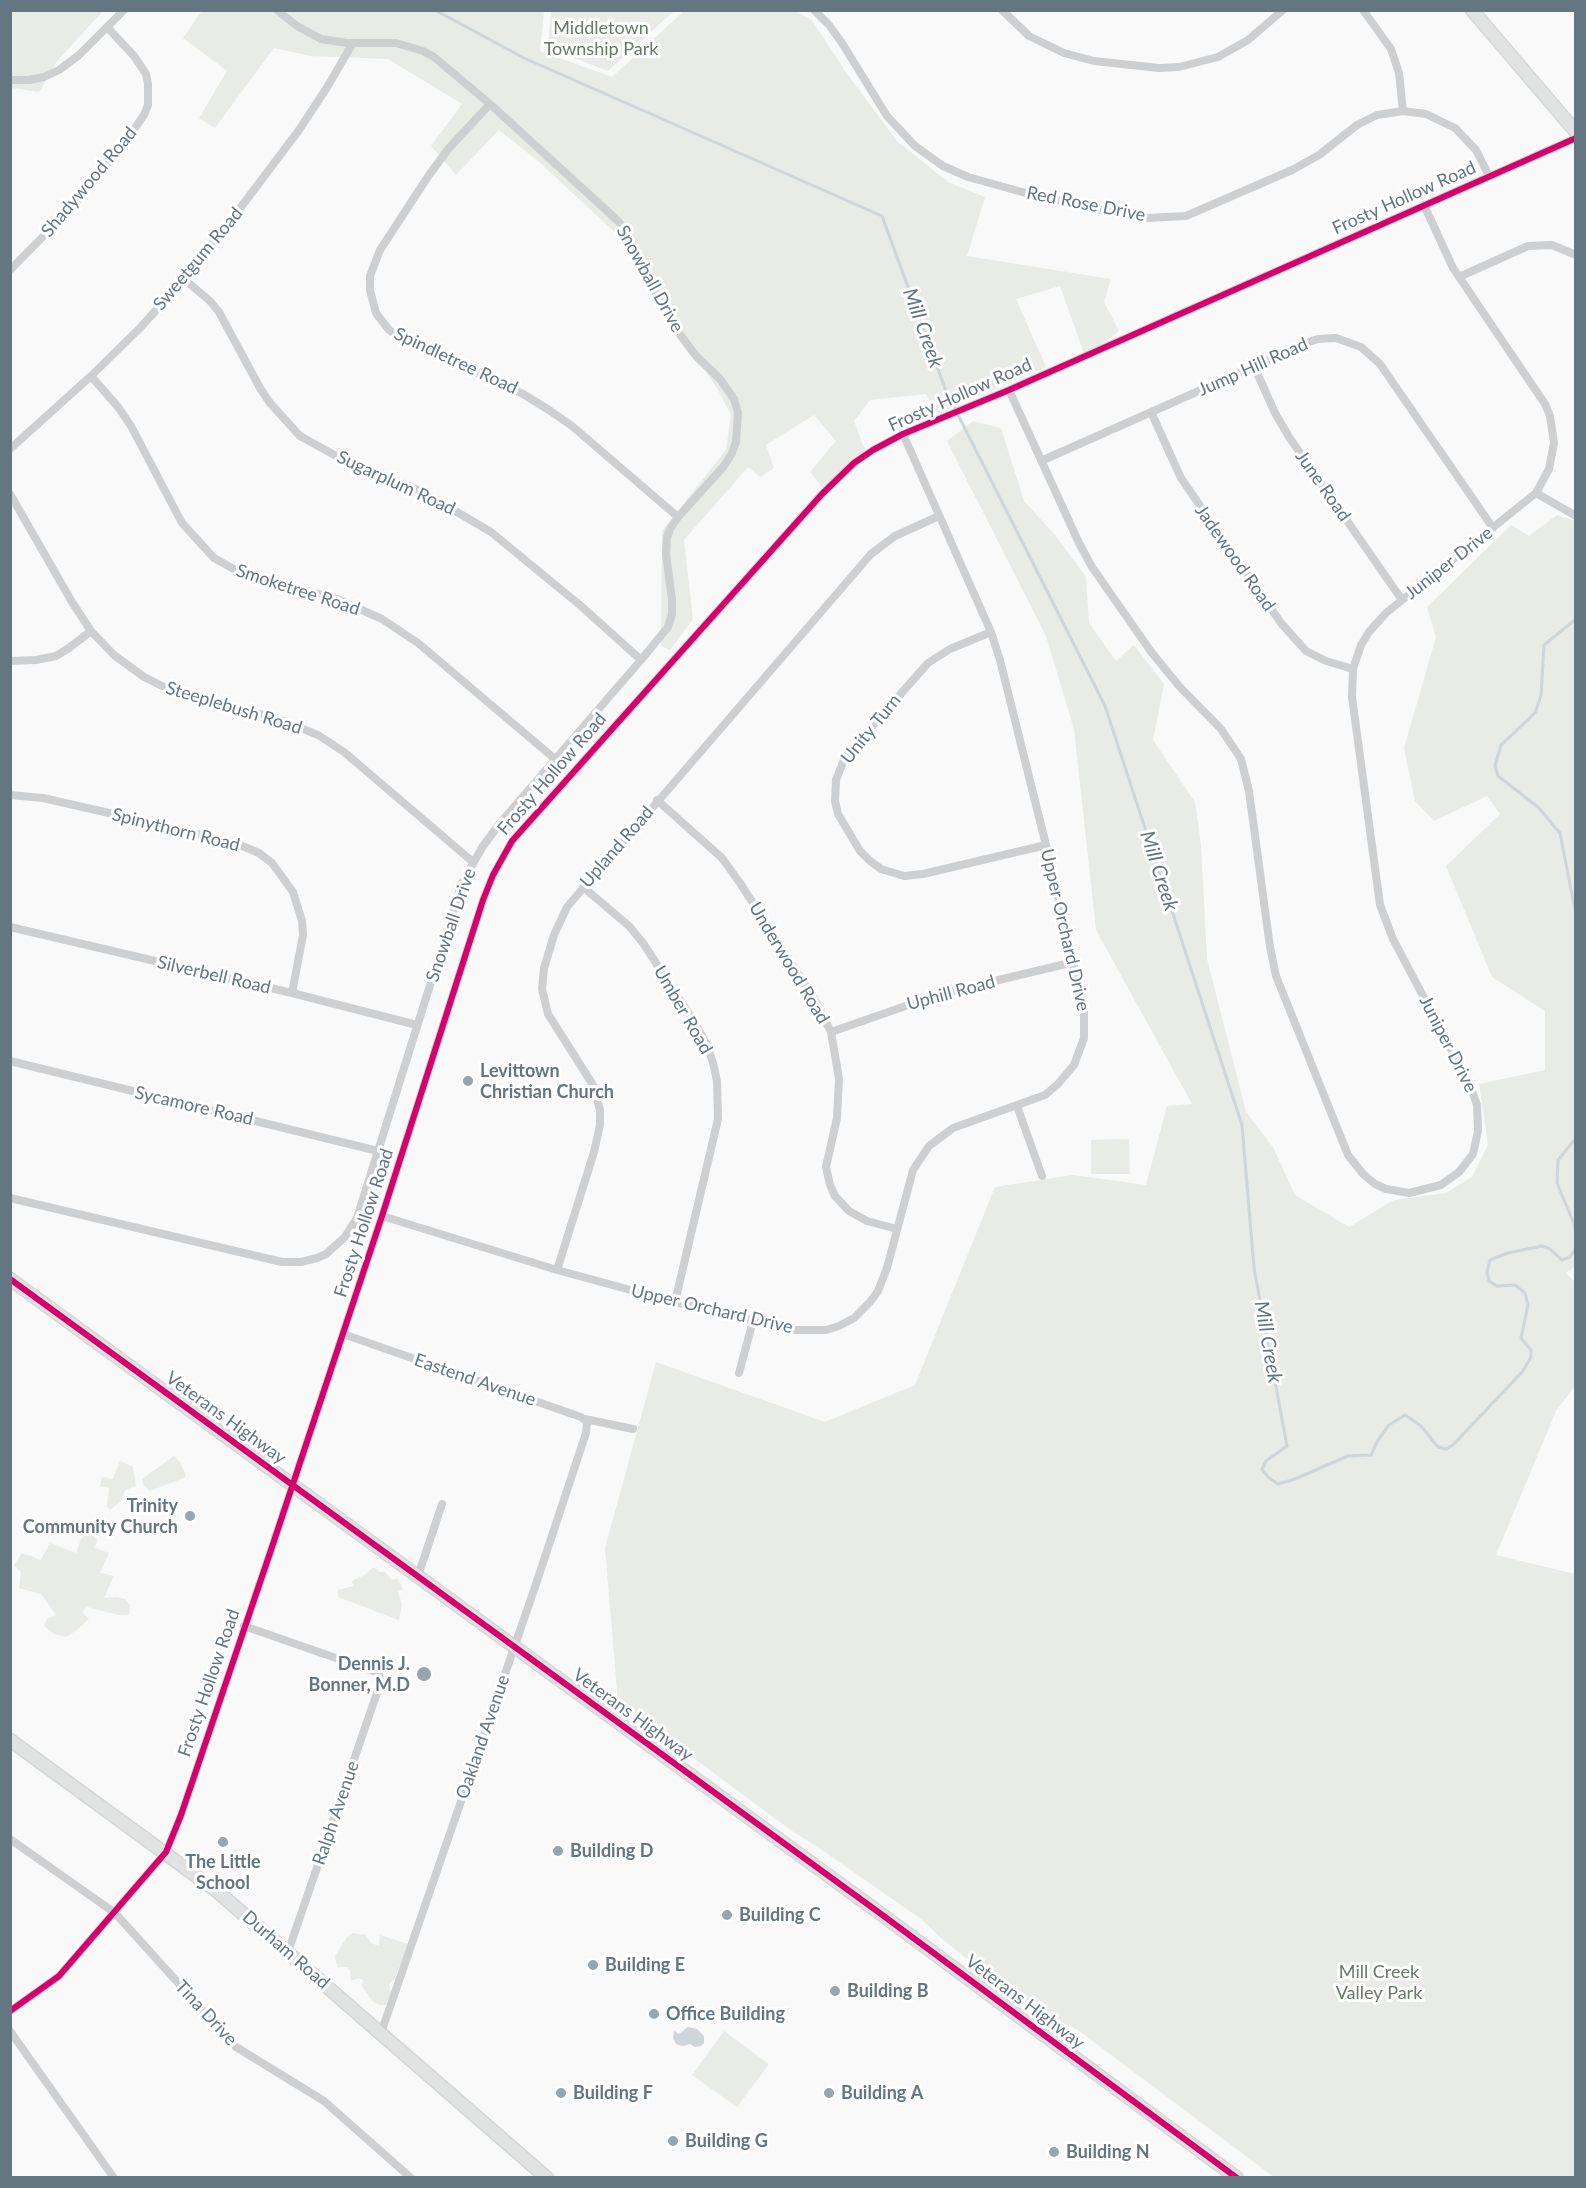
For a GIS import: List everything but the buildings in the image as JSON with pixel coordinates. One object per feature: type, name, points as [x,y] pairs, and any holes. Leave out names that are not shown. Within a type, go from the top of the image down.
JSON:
[{"type":"main road","points":[[1472,10],[1575,132]]},
{"type":"main road","name":"Veterans Highway","points":[[10,1279],[1237,2178]]},
{"type":"main road","name":"Durham Road","points":[[10,1740],[219,1892],[548,2178]]},
{"type":"street","points":[[10,80],[44,77],[59,70],[79,55],[124,10]]},
{"type":"street","name":"Snowball Drive","points":[[10,1198],[282,1262],[301,1262],[326,1254],[345,1237],[357,1218],[454,905],[473,862],[501,822],[668,627],[672,614],[672,592],[666,554],[667,537],[678,517],[713,480],[732,453],[738,428],[738,413],[734,399],[720,379],[696,356],[667,316],[628,233],[617,220],[490,104],[451,70],[423,51],[396,43],[334,42],[309,34],[278,10]]},
{"type":"street","name":"Red Rose Drive","points":[[814,10],[829,24],[887,116],[908,140],[943,166],[968,177],[1022,192],[1123,215],[1170,218],[1199,211],[1292,170],[1319,155],[1357,125],[1377,115],[1403,111],[1426,114],[1455,129],[1476,150],[1489,176]]},
{"type":"street","points":[[1002,10],[1029,36],[1064,53],[1094,61],[1159,68],[1179,67],[1218,57],[1248,40],[1284,10]]},
{"type":"street","points":[[1363,10],[1383,36],[1393,55],[1402,88],[1403,111]]},
{"type":"street","name":"Shadywood Road","points":[[10,270],[69,210],[119,151],[144,115],[148,95],[146,74],[134,56],[107,27]]},
{"type":"street","name":"Sweetgum Road","points":[[10,449],[91,376],[140,328],[184,279],[299,130],[353,43]]},
{"type":"street","name":"Spindletree Road","points":[[490,104],[449,148],[380,250],[370,276],[372,301],[376,313],[388,330],[406,342],[465,366],[524,394],[549,410],[572,426],[678,517]]},
{"type":"street","name":"Frosty Hollow Road","points":[[10,2011],[59,1976],[166,1852],[184,1805],[343,1334],[483,900],[493,875],[512,841],[822,494],[854,463],[873,450],[903,434],[1009,390],[1575,138]]},
{"type":"street","name":"Juniper Drive","points":[[1009,390],[1092,567],[1152,653],[1179,686],[1221,729],[1240,759],[1249,790],[1276,976],[1347,1155],[1354,1166],[1375,1184],[1397,1192],[1418,1192],[1441,1185],[1455,1176],[1466,1164],[1476,1145],[1477,1105],[1470,1085],[1384,918],[1376,885],[1355,726],[1352,697],[1353,669],[1361,645],[1386,613],[1536,493],[1549,469],[1554,433],[1550,416],[1532,383],[1459,276],[1424,205]]},
{"type":"street","points":[[1459,276],[1528,246],[1552,245],[1575,255]]},
{"type":"street","name":"Sugarplum Road","points":[[184,279],[210,301],[219,312],[260,388],[270,403],[300,436],[338,457],[423,492],[483,527],[522,556],[642,660]]},
{"type":"street","name":"Jump Hill Road","points":[[1041,461],[1318,339],[1336,338],[1361,347],[1380,364],[1493,528]]},
{"type":"street","name":"June Road","points":[[1254,366],[1288,437],[1402,600]]},
{"type":"street","name":"Smoketree Road","points":[[91,376],[131,426],[182,523],[214,558],[226,566],[254,577],[337,599],[390,624],[418,642],[555,759]]},
{"type":"street","name":"Jadewood Road","points":[[1151,412],[1181,478],[1281,623],[1296,642],[1313,655],[1353,669]]},
{"type":"street","name":"Upper Orchard Drive","points":[[382,1216],[557,1270],[675,1302],[793,1330],[815,1332],[839,1326],[854,1318],[870,1302],[882,1282],[914,1170],[929,1146],[953,1128],[1045,1095],[1074,1065],[1080,1052],[1085,1028],[1084,1010],[1000,660],[991,632],[903,434]]},
{"type":"street","points":[[1536,493],[1575,516]]},
{"type":"street","name":"Steeplebush Road","points":[[10,494],[72,602],[91,630],[114,655],[162,686],[194,697],[276,718],[303,728],[331,743],[473,862]]},
{"type":"street","name":"Upland Road","points":[[557,1270],[594,1152],[600,1110],[593,1085],[549,1014],[544,1001],[542,980],[544,968],[558,924],[567,906],[871,554],[895,536],[939,516]]},
{"type":"street","points":[[10,661],[36,660],[56,656],[91,630]]},
{"type":"street","name":"Unity Turn","points":[[991,632],[950,649],[928,663],[845,757],[836,780],[835,801],[838,814],[850,836],[869,860],[880,869],[904,876],[923,874],[1046,845]]},
{"type":"street","name":"Spinythorn Road","points":[[10,795],[44,798],[109,813],[235,843],[259,854],[280,872],[293,892],[302,921],[303,935],[292,993]]},
{"type":"street","name":"Underwood Road","points":[[657,800],[722,858],[816,1002],[831,1032],[837,1061],[839,1094],[837,1118],[826,1167],[830,1185],[835,1196],[849,1211],[867,1221],[897,1229]]},
{"type":"street","name":"Umber Road","points":[[583,887],[628,926],[643,943],[707,1045],[717,1081],[718,1119],[675,1302]]},
{"type":"street","name":"Silverbell Road","points":[[10,927],[292,993],[417,1025]]},
{"type":"street","name":"Uphill Road","points":[[831,1032],[940,994],[1074,962]]},
{"type":"street","name":"Sycamore Road","points":[[10,1061],[378,1150]]},
{"type":"street","points":[[1017,1106],[1042,1176]]},
{"type":"street","points":[[739,1372],[753,1321]]},
{"type":"street","name":"Eastend Avenue","points":[[343,1334],[585,1419],[633,1429]]},
{"type":"street","name":"Oakland Avenue","points":[[381,2033],[583,1441],[587,1423],[585,1419]]},
{"type":"street","points":[[418,1576],[441,1504]]},
{"type":"street","name":"Ralph Avenue","points":[[244,1626],[379,1672],[380,1684],[288,1952]]},
{"type":"street","name":"Tina Drive","points":[[10,1839],[115,1912],[236,2047],[324,2101],[411,2178]]},
{"type":"street","points":[[10,2031],[114,2178]]},
{"type":"green space","name":"Middletown Township Park","points":[[551,10],[674,11],[608,71],[548,48]]},
{"type":"green space","points":[[11,11],[103,11],[58,60],[39,92],[11,88]]},
{"type":"green space","points":[[202,11],[544,11],[540,51],[612,77],[684,11],[795,11],[812,20],[845,71],[897,141],[948,182],[985,197],[967,256],[1111,279],[1104,302],[1119,331],[1085,356],[1060,286],[1016,299],[1046,367],[938,414],[926,394],[870,400],[854,421],[865,450],[823,488],[810,472],[836,441],[814,415],[766,445],[774,468],[760,477],[748,467],[684,540],[693,619],[670,650],[661,646],[662,531],[726,450],[731,415],[718,390],[621,238],[538,161],[499,130],[456,175],[431,146],[462,104],[388,59],[311,56],[274,48],[215,128],[199,118],[227,71],[183,38]]},
{"type":"green space","name":"Mill Creek Valley Park","points":[[973,421],[1001,428],[1024,501],[1055,535],[1086,577],[1089,623],[1116,661],[1134,645],[1164,684],[1153,740],[1195,802],[1201,845],[1207,959],[1246,1112],[1273,1147],[1295,1195],[1349,1227],[1394,1200],[1446,1193],[1472,1177],[1488,1145],[1479,1084],[1545,1070],[1545,1011],[1492,977],[1446,866],[1500,814],[1487,796],[1434,821],[1415,801],[1404,748],[1436,637],[1427,607],[1511,525],[1529,536],[1557,515],[1575,521],[1576,1266],[1566,1273],[1575,1282],[1575,1386],[1556,1411],[1496,1555],[1575,1574],[1575,2177],[1274,2177],[1078,2030],[1034,2009],[1014,1996],[942,1939],[921,1919],[792,1831],[618,1702],[605,1548],[656,1362],[825,1422],[915,1385],[995,1187],[1073,1175],[1146,1185],[1167,1106],[1192,1104],[1096,930],[1074,729],[1046,636],[947,441]]},
{"type":"green space","points":[[1129,1139],[1130,1174],[1091,1174],[1091,1140]]},
{"type":"green space","points":[[174,1456],[181,1463],[186,1477],[150,1491],[144,1486],[142,1479]]},
{"type":"green space","points":[[120,1461],[133,1467],[136,1486],[125,1490],[121,1501],[110,1510],[107,1506],[109,1488],[100,1486],[102,1477],[113,1479]]},
{"type":"green space","points":[[88,1530],[97,1540],[95,1548],[109,1553],[100,1573],[114,1576],[104,1598],[125,1599],[130,1605],[129,1615],[119,1615],[87,1607],[82,1612],[89,1619],[78,1629],[66,1637],[54,1634],[44,1626],[47,1619],[56,1615],[41,1594],[19,1588],[21,1572],[14,1565],[22,1553],[41,1560],[50,1543],[76,1553],[81,1539]]},
{"type":"green space","points":[[372,1568],[385,1572],[392,1580],[397,1578],[403,1589],[398,1592],[402,1604],[399,1620],[338,1597],[338,1590],[353,1586],[352,1581]]},
{"type":"green space","points":[[353,1933],[366,1935],[371,1943],[379,1946],[380,1935],[408,1944],[395,1978],[389,1984],[391,1991],[386,2005],[379,2005],[372,2001],[362,1986],[363,1980],[359,1978],[351,1981],[350,1970],[347,1967],[337,1967],[335,1956],[347,1937]]},
{"type":"green space","points":[[724,2031],[769,2064],[737,2107],[692,2075]]},
{"type":"shaded area","points":[[688,2027],[697,2029],[704,2036],[704,2043],[701,2046],[676,2044],[673,2038],[674,2031],[679,2034]]},
{"type":"waterway","name":"Mill Creek","points":[[435,10],[524,58],[882,216],[946,391],[1105,706],[1242,1125],[1254,1268],[1287,1446],[1266,1461],[1262,1469],[1269,1478],[1278,1484],[1348,1456],[1371,1455],[1389,1425],[1405,1415],[1421,1426],[1438,1447],[1446,1449],[1453,1445],[1523,1371],[1531,1357],[1531,1350],[1521,1338],[1528,1305],[1525,1293],[1515,1285],[1497,1286],[1489,1281],[1487,1272],[1490,1260],[1508,1253],[1542,1246],[1550,1249],[1562,1260],[1570,1257],[1576,1248]]},
{"type":"waterway","name":"Mill Creek","points":[[1576,619],[1544,645],[1541,696],[1535,713],[1501,745],[1495,766],[1498,776],[1538,807],[1560,833],[1576,915]]},
{"type":"waterway","name":"Mill Creek","points":[[1576,1138],[1558,1160],[1557,1183],[1574,1224],[1576,1236]]},
{"type":"cycle path","points":[[10,2011],[59,1976],[166,1852],[181,1815],[271,1550],[382,1216],[483,900],[493,875],[512,841],[822,494],[854,463],[873,450],[903,434],[1009,390],[1576,138]]},
{"type":"cycle path","points":[[10,1279],[881,1914],[1237,2178]]},
{"type":"place","name":"Levittown Christian Church","points":[[468,1081]]},
{"type":"place","name":"Trinity Community Church","points":[[190,1516]]},
{"type":"place","name":"Dennis J. Bonner, M.D","points":[[424,1674]]},
{"type":"place","name":"The Little School","points":[[223,1842]]},
{"type":"place","name":"Building D","points":[[558,1851]]},
{"type":"place","name":"Building C","points":[[727,1915]]},
{"type":"place","name":"Building E","points":[[593,1965]]},
{"type":"place","name":"Building B","points":[[835,1991]]},
{"type":"place","name":"Office Building","points":[[654,2014]]},
{"type":"place","name":"Building F","points":[[561,2093]]},
{"type":"place","name":"Building A","points":[[829,2093]]},
{"type":"place","name":"Building G","points":[[673,2141]]},
{"type":"place","name":"Building N","points":[[1054,2152]]}]
